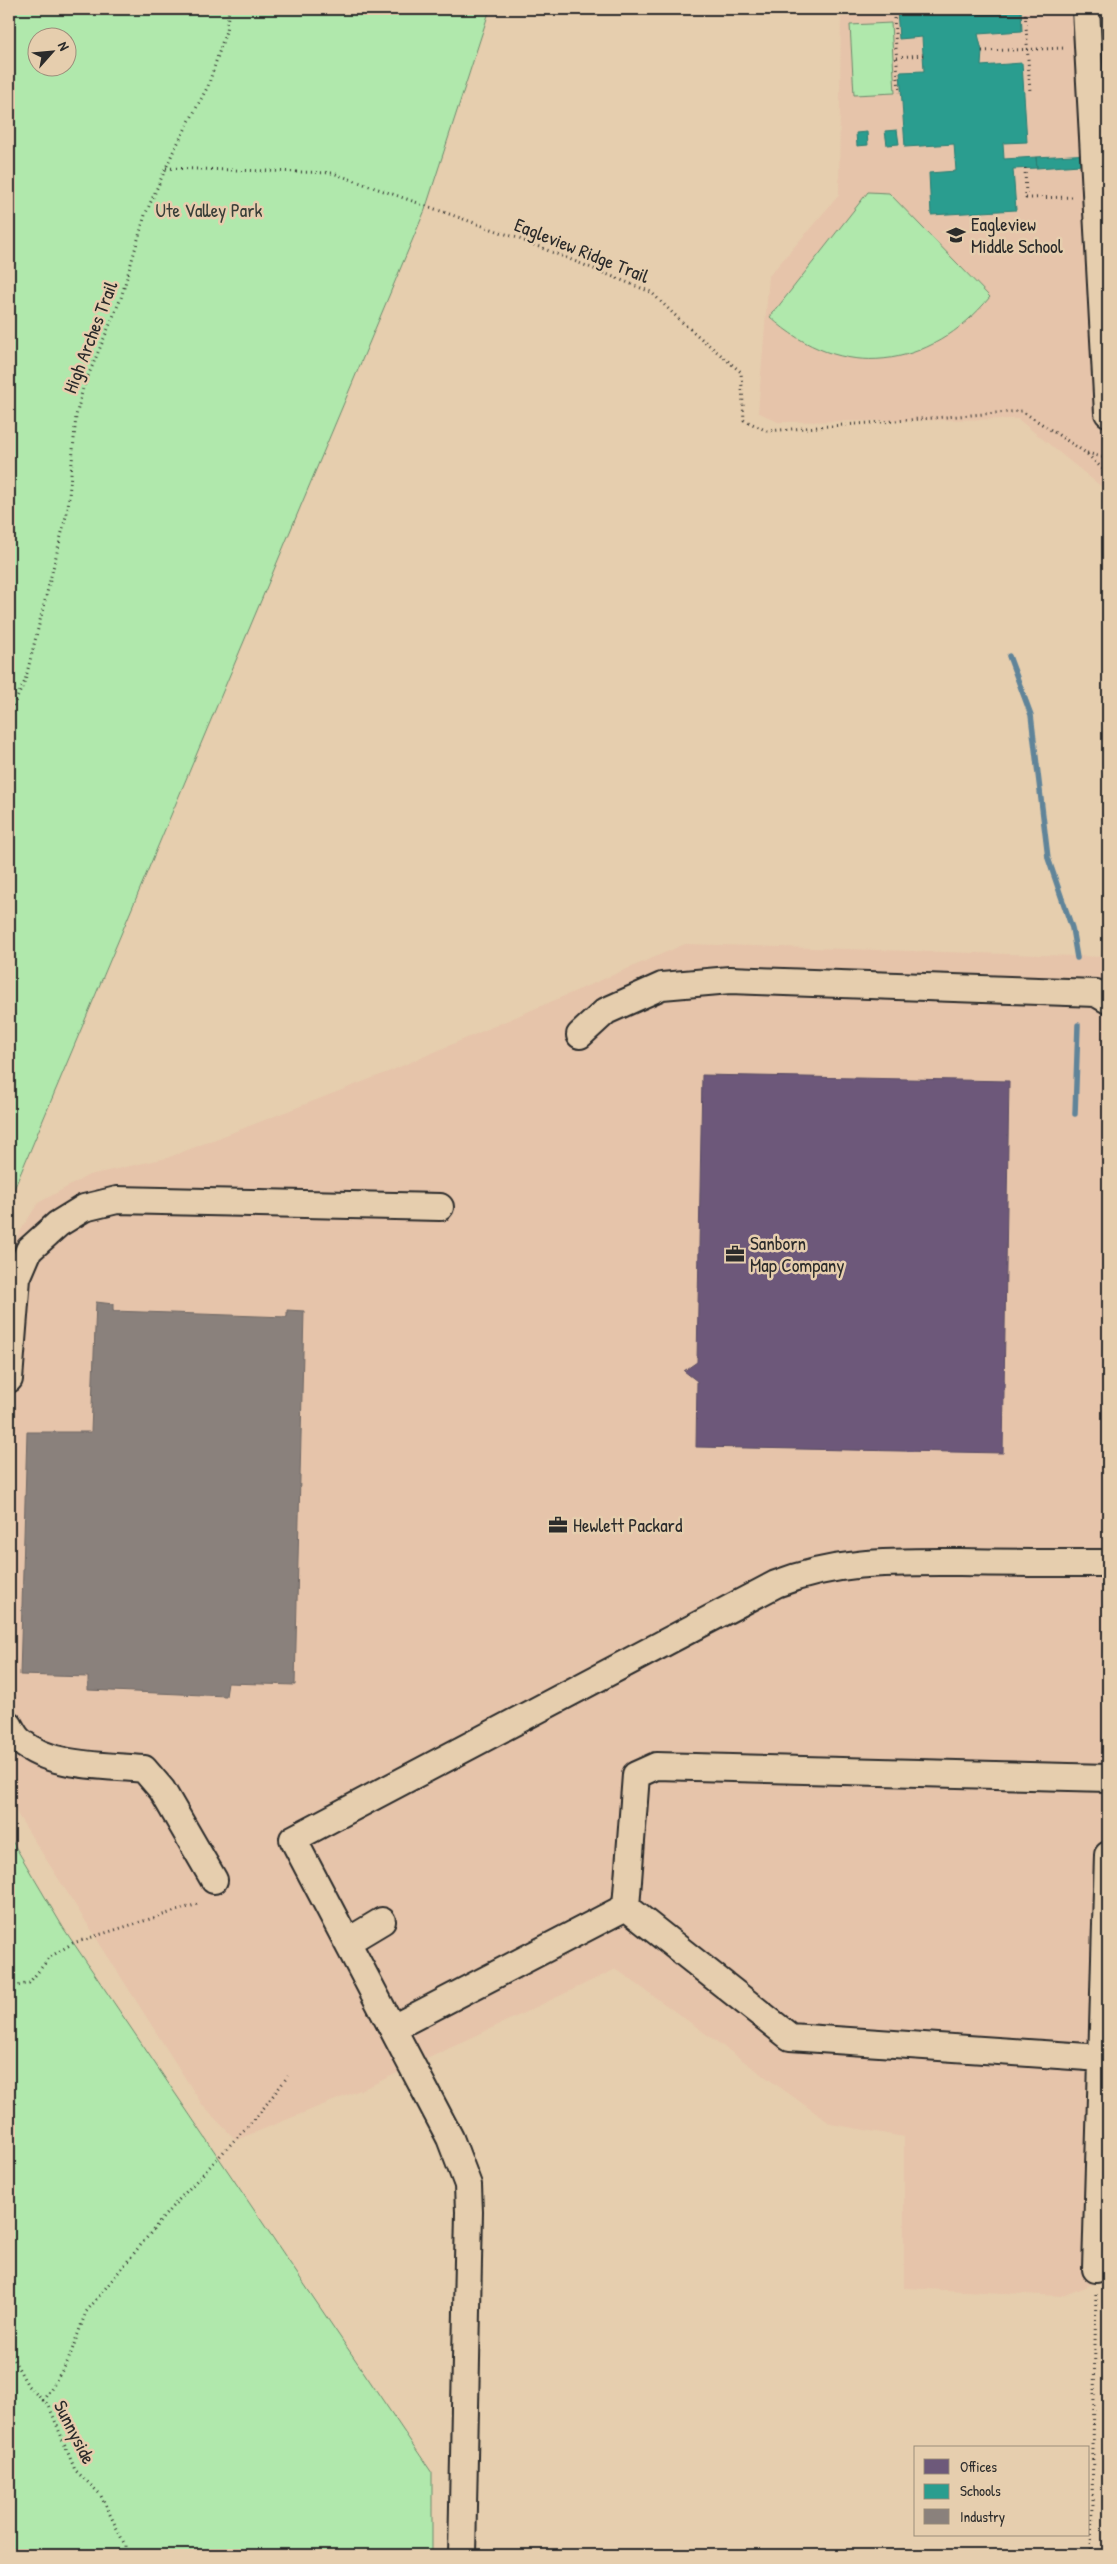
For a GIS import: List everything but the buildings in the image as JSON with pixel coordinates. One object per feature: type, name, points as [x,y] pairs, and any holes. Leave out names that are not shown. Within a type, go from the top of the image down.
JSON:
[{"type":"street","points":[[1086,9],[1108,414]]},
{"type":"street","points":[[580,1035],[606,1011],[662,986],[730,980],[1096,993],[1108,1000]]},
{"type":"street","points":[[9,1379],[17,1278],[29,1250],[58,1224],[84,1208],[117,1200],[440,1208]]},
{"type":"street","points":[[462,2555],[469,2222],[468,2185],[450,2138],[293,1839],[776,1584],[805,1572],[837,1566],[882,1562],[1108,1563]]},
{"type":"street","points":[[9,1725],[19,1740],[40,1753],[70,1761],[144,1769],[162,1790],[214,1880]]},
{"type":"street","points":[[626,1906],[636,1775],[656,1766],[1108,1778]]},
{"type":"street","points":[[1096,2269],[1108,1855]]},
{"type":"street","points":[[396,2035],[626,1906]]},
{"type":"street","points":[[626,1906],[790,2038],[1102,2058]]},
{"type":"street","points":[[347,1942],[382,1921]]},
{"type":"path","name":"High Arches Trail","points":[[9,715],[25,681],[68,508],[76,416],[83,388],[121,298],[145,216],[166,168],[208,86],[226,31],[229,9]]},
{"type":"path","points":[[1025,9],[1030,92]]},
{"type":"path","points":[[894,18],[899,93]]},
{"type":"path","points":[[982,51],[1041,49]]},
{"type":"path","points":[[897,57],[923,55]]},
{"type":"path","name":"Eagleview Ridge Trail","points":[[166,168],[333,173],[516,238],[651,292],[741,372],[744,420],[767,431],[1022,411],[1086,453]]},
{"type":"path","points":[[1025,168],[1026,198],[1096,196]]},
{"type":"path","points":[[1086,453],[1102,457],[1108,455]]},
{"type":"path","points":[[1086,453],[1108,474]]},
{"type":"path","points":[[9,1988],[29,1983],[50,1957],[73,1943],[198,1904]]},
{"type":"path","points":[[44,2401],[68,2360],[86,2312],[171,2208],[259,2114],[288,2076]]},
{"type":"path","points":[[1091,2555],[1096,2269]]},
{"type":"path","name":"Sunnyside","points":[[9,2351],[28,2386],[49,2406],[75,2470],[100,2494],[125,2545],[125,2555]]},
{"type":"shaded area","name":"Eagleview Middle School","points":[[841,9],[1108,9],[1108,492],[1018,419],[778,422],[758,412],[769,276],[839,195]]},
{"type":"shaded area","name":"Hewlett Packard","points":[[685,944],[1108,957],[1108,2278],[1062,2296],[904,2288],[904,2137],[831,2124],[616,1969],[370,2086],[236,2140],[203,2106],[9,1801],[9,1249],[38,1203],[89,1175],[167,1158],[388,1072]]},
{"type":"green space","name":"Ute Valley Park","points":[[9,9],[490,9],[425,210],[9,1201]]},
{"type":"green space","points":[[891,23],[895,93],[854,95],[850,25]]},
{"type":"green space","points":[[868,192],[889,193],[990,297],[966,321],[940,340],[913,353],[884,359],[855,358],[826,352],[797,338],[770,317]]},
{"type":"green space","points":[[9,1836],[64,1929],[432,2473],[432,2555],[9,2555]]},
{"type":"waterway","points":[[1009,656],[1031,715],[1048,858],[1072,928],[1077,958]]},
{"type":"waterway","points":[[1075,1114],[1078,1025]]},
{"type":"place","name":"Eagleview Middle School","points":[[956,235]]},
{"type":"place","name":"Sanborn Map Company","points":[[735,1254]]},
{"type":"place","name":"Hewlett Packard","points":[[558,1525]]}]
